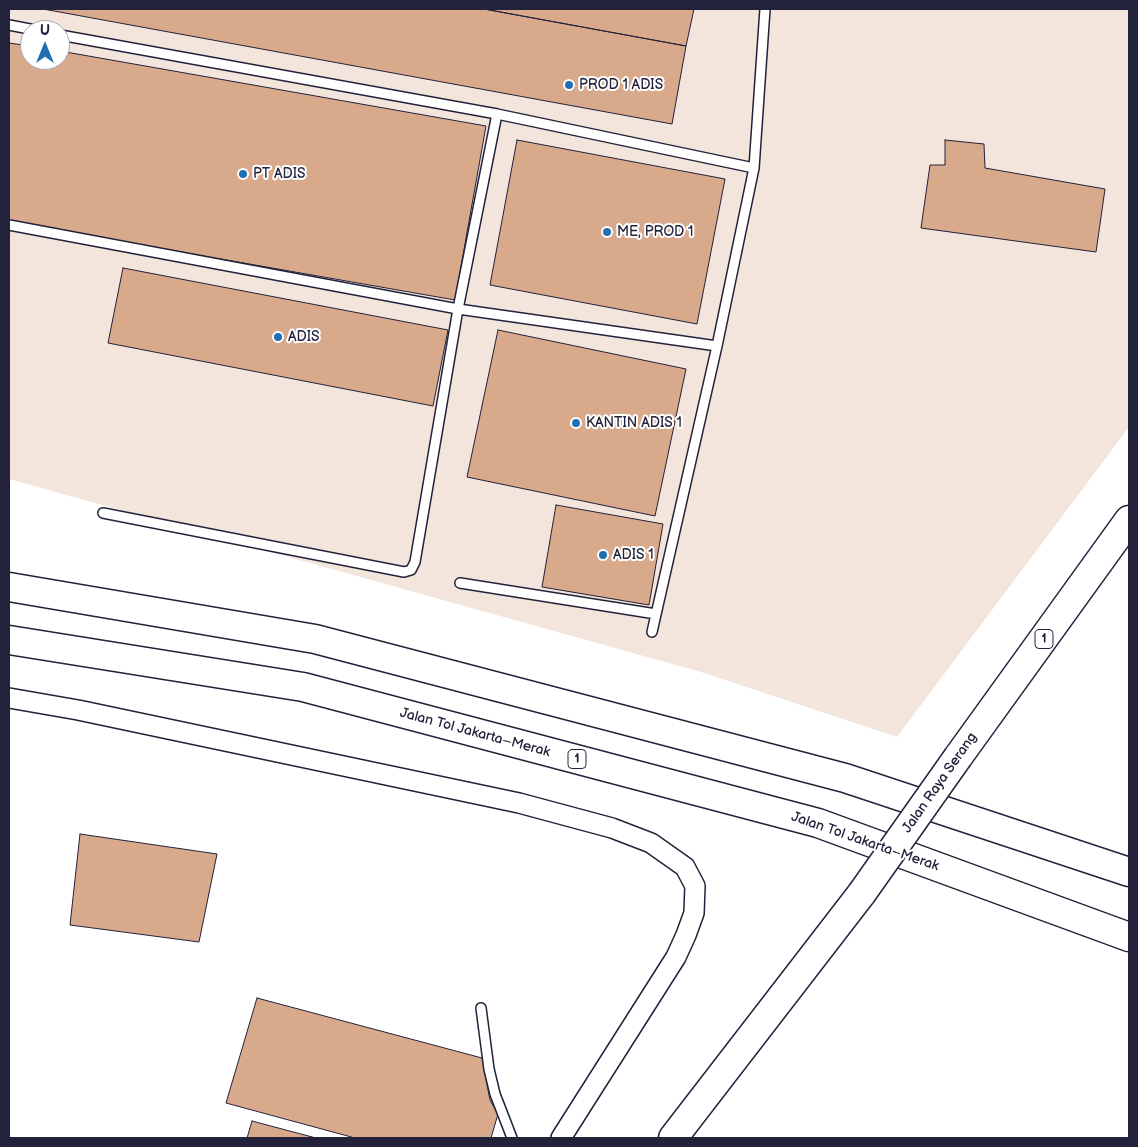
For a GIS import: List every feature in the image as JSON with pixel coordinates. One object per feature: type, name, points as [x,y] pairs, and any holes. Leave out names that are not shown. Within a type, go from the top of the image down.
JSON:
[{"type":"highway","name":"Jalan Raya Serang","points":[[674,1138],[862,893],[1129,520]]},
{"type":"highway","points":[[9,587],[315,639],[845,778],[1129,872]]},
{"type":"highway","name":"Jalan Tol Jakarta–Merak","points":[[9,640],[303,687],[808,821],[1129,937]]},
{"type":"street","points":[[9,698],[78,710],[519,803],[612,828],[651,843],[685,867],[695,886],[694,913],[676,957],[561,1138]]},
{"type":"lane","points":[[652,632],[717,346],[754,168],[765,9]]},
{"type":"lane","points":[[70,37],[497,114],[754,168]]},
{"type":"lane","points":[[103,513],[404,572],[411,570],[415,562],[458,309],[497,114]]},
{"type":"lane","points":[[9,225],[458,309],[717,346]]},
{"type":"lane","points":[[460,583],[656,614]]},
{"type":"lane","points":[[481,1008],[493,1086],[512,1138]]},
{"type":"shaded area","points":[[9,9],[1129,9],[1129,427],[897,737],[701,672],[9,479]]},
{"type":"building","name":"PROD 1 ADIS","points":[[43,9],[484,9],[686,46],[672,124]]},
{"type":"building","name":"PROD 1 ADIS","points":[[484,9],[694,9],[686,46]]},
{"type":"building","name":"PT ADIS","points":[[9,43],[20,45],[20,70],[70,70],[70,53],[486,126],[455,300],[9,222]]},
{"type":"building","name":"ME, PROD 1","points":[[517,140],[725,179],[697,324],[490,285]]},
{"type":"building","points":[[945,140],[984,144],[985,168],[1105,189],[1096,252],[921,228],[930,165],[945,165]]},
{"type":"building","name":"ADIS","points":[[123,268],[448,330],[433,406],[108,343]]},
{"type":"building","name":"KANTIN ADIS 1","points":[[498,330],[686,369],[655,516],[467,477]]},
{"type":"building","name":"ADIS 1","points":[[556,505],[663,524],[649,605],[542,587]]},
{"type":"building","points":[[80,834],[217,854],[199,942],[70,925]]},
{"type":"building","points":[[257,998],[482,1058],[490,1100],[498,1114],[491,1138],[355,1138],[226,1103]]},
{"type":"building","points":[[252,1121],[316,1138],[247,1138]]},
{"type":"place","name":"PROD 1 ADIS","points":[[569,85]]},
{"type":"place","name":"PT ADIS","points":[[243,174]]},
{"type":"place","name":"ME, PROD 1","points":[[607,232]]},
{"type":"place","name":"ADIS","points":[[278,337]]},
{"type":"place","name":"KANTIN ADIS 1","points":[[576,423]]},
{"type":"place","name":"ADIS 1","points":[[603,555]]}]
